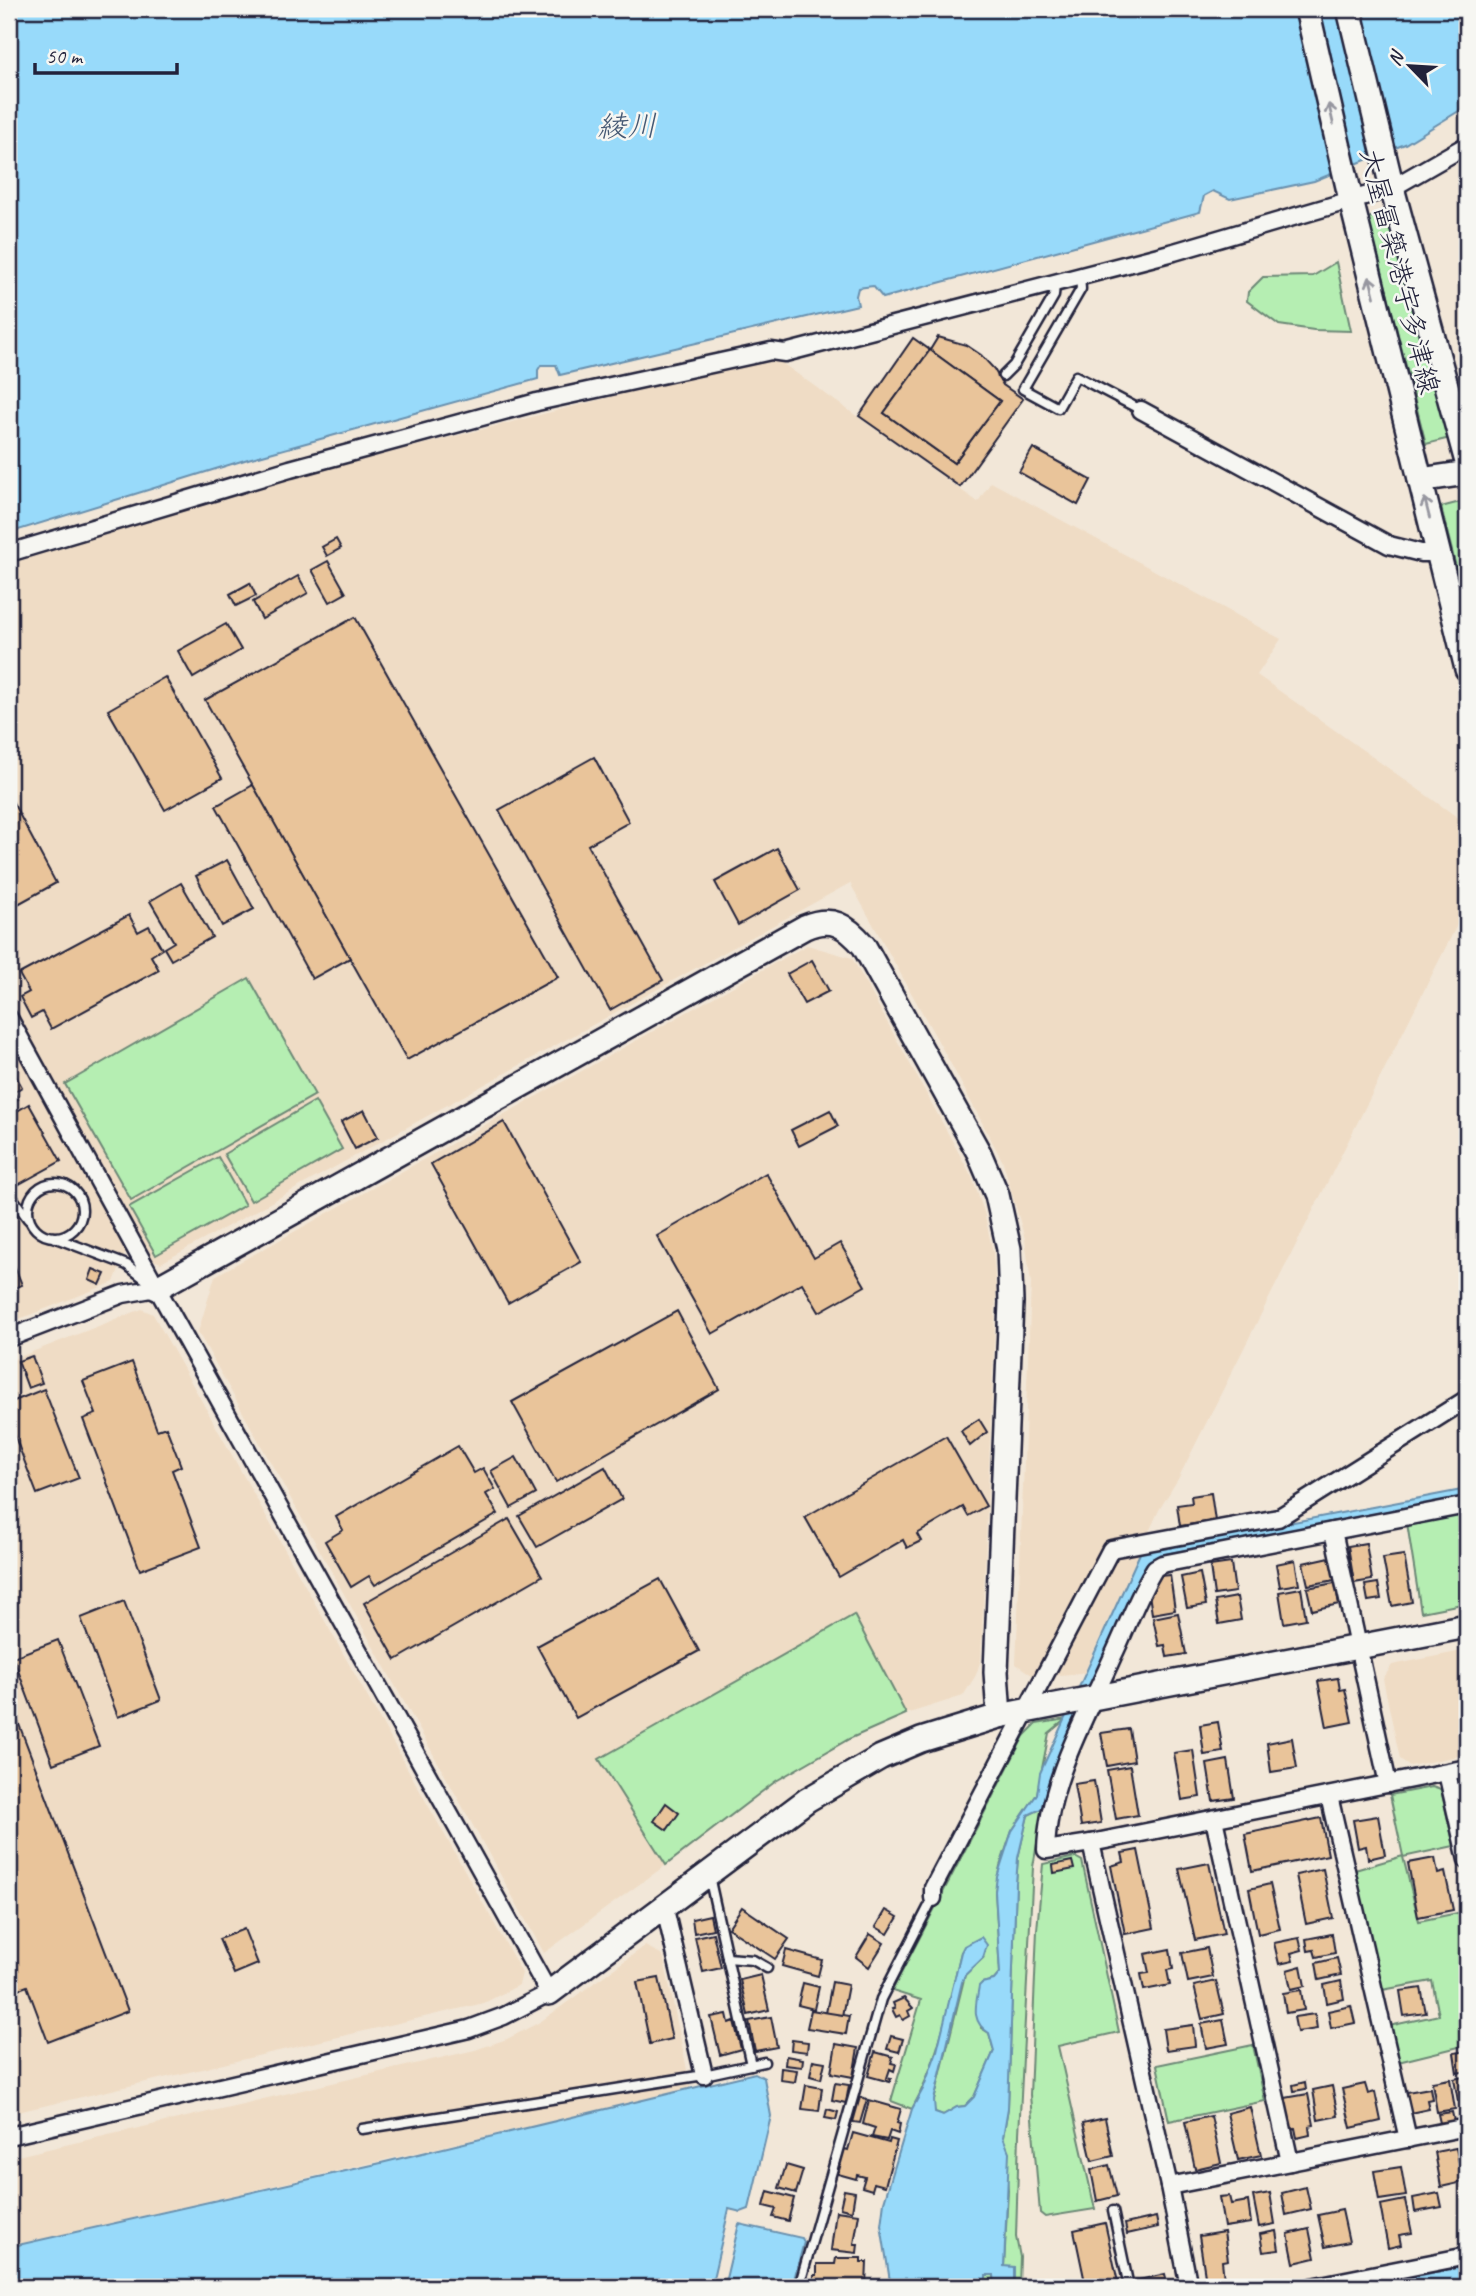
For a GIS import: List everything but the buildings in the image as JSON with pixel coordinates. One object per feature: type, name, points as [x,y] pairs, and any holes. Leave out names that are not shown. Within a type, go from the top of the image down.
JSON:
[{"type":"street","name":"大屋冨築港宇多津線","points":[[1307,9],[1467,669]]},
{"type":"street","name":"大屋冨築港宇多津線","points":[[1349,9],[1392,188],[1467,462]]},
{"type":"street","points":[[9,553],[290,469],[537,401],[771,351],[786,353],[1174,252],[1349,190],[1392,188],[1467,145]]},
{"type":"street","points":[[1142,410],[1389,545],[1421,553],[1438,553]]},
{"type":"street","points":[[1420,480],[1467,473]]},
{"type":"street","points":[[9,1338],[123,1294],[157,1288],[805,927],[830,921],[844,928],[864,946],[979,1153],[997,1195],[1009,1249],[1011,1302],[996,1672],[999,1716]]},
{"type":"street","points":[[9,1018],[549,1993]]},
{"type":"street","points":[[933,1898],[933,1888],[1111,1549],[1278,1518],[1467,1399]]},
{"type":"street","points":[[1467,1505],[1162,1564],[1155,1568],[1092,1699],[1060,1778],[1052,1808],[1046,1850],[1467,1768]]},
{"type":"street","points":[[1333,1531],[1388,1784]]},
{"type":"street","points":[[9,2136],[469,2029],[504,2016],[549,1993],[807,1800],[881,1757],[921,1740],[999,1716],[1467,1626]]},
{"type":"street","points":[[1447,1773],[1467,1860]]},
{"type":"street","points":[[1329,1796],[1408,2139]]},
{"type":"street","points":[[1214,1819],[1290,2162]]},
{"type":"street","points":[[1091,1843],[1169,2186],[1189,2287]]},
{"type":"street","points":[[664,1905],[704,2075]]},
{"type":"street","points":[[1169,2186],[1467,2130]]},
{"type":"street","points":[[1311,2287],[1467,2256]]},
{"type":"lane","points":[[1080,276],[1081,289],[1023,389],[1058,408],[1076,376],[1142,410]]},
{"type":"lane","points":[[1003,376],[1014,365],[1054,296],[1055,283]]},
{"type":"lane","points":[[32,1224],[28,1207],[35,1191],[51,1183],[69,1186],[80,1201],[80,1218],[69,1232],[52,1237]]},
{"type":"lane","points":[[9,1193],[32,1224],[44,1234],[127,1265],[157,1288]]},
{"type":"lane","points":[[708,1872],[751,2065]]},
{"type":"lane","points":[[799,2287],[881,1999],[933,1898]]},
{"type":"lane","points":[[727,1958],[753,1960],[767,1968]]},
{"type":"lane","points":[[362,2129],[704,2075],[764,2062]]},
{"type":"lane","points":[[1113,2211],[1129,2287]]},
{"type":"shaded area","points":[[772,356],[978,502],[991,482],[1281,639],[1257,675],[1467,824],[1467,929],[1460,919],[1178,1479],[1159,1510],[1084,1673],[1035,1677],[1016,1664],[1031,1283],[1025,1239],[1003,1162],[850,883],[161,1263],[153,1260],[9,1003],[9,564],[310,473]]},
{"type":"shaded area","points":[[807,945],[852,958],[972,1177],[984,1212],[993,1252],[996,1293],[981,1659],[976,1675],[963,1696],[906,1714],[854,1615],[599,1759],[666,1865],[544,1953],[198,1332],[215,1276]]},
{"type":"shaded area","points":[[9,1036],[127,1249],[114,1282],[9,1323]]},
{"type":"shaded area","points":[[142,1309],[153,1314],[522,1973],[519,1985],[484,2003],[9,2114],[9,1361]]},
{"type":"shaded area","points":[[1467,1650],[1467,1754],[1410,1766],[1400,1759],[1383,1679],[1392,1665]]},
{"type":"shaded area","points":[[645,1946],[663,1955],[691,2089],[9,2247],[9,2158],[475,2050],[507,2039],[540,2022]]},
{"type":"green space","points":[[1391,212],[1450,438],[1426,444],[1368,218]]},
{"type":"green space","points":[[1336,262],[1351,331],[1279,325],[1247,301],[1248,292],[1263,277],[1313,276]]},
{"type":"green space","points":[[1464,501],[1467,513],[1467,611],[1441,507]]},
{"type":"green space","points":[[249,978],[315,1095],[131,1200],[65,1084]]},
{"type":"green space","points":[[315,1101],[342,1149],[251,1201],[224,1154]]},
{"type":"green space","points":[[218,1157],[245,1205],[156,1255],[129,1207]]},
{"type":"green space","points":[[1467,1510],[1467,1603],[1421,1612],[1407,1523]]},
{"type":"green space","points":[[854,1615],[906,1714],[849,1739],[776,1781],[666,1865],[599,1759]]},
{"type":"green space","points":[[1066,1719],[1049,1733],[1037,1794],[1012,1831],[1000,1866],[995,1891],[1000,1973],[994,1980],[982,1983],[981,2028],[989,2033],[994,2051],[974,2097],[965,2106],[957,2107],[943,2115],[935,2112],[933,2105],[965,1975],[983,1958],[961,1952],[942,2032],[921,2091],[912,2109],[891,2101],[921,2000],[892,1991],[1024,1736],[1036,1724]]},
{"type":"green space","points":[[1432,1787],[1441,1790],[1454,1846],[1403,1857],[1419,1921],[1467,1911],[1467,2045],[1398,2062],[1389,2026],[1439,2015],[1432,1981],[1382,1990],[1355,1870],[1403,1856],[1390,1795]]},
{"type":"green space","points":[[1043,1808],[1033,1867],[1019,2134],[1016,2237],[1020,2257],[1019,2287],[1014,2287],[1014,2267],[1004,2267],[1008,2190],[1003,2137],[1008,2108],[1016,1883],[1018,1858],[1028,1815]]},
{"type":"green space","points":[[1075,1857],[1082,1861],[1119,2032],[1058,2046],[1095,2209],[1045,2217],[1040,2213],[1030,2095],[1037,1930],[1043,1864]]},
{"type":"green space","points":[[1253,2045],[1265,2101],[1169,2121],[1157,2065]]},
{"type":"green space","points":[[986,2274],[994,2275],[995,2287],[962,2287],[961,2283],[986,2283]]},
{"type":"water","name":"綾川","points":[[9,9],[1467,9],[1467,106],[1405,144],[1314,181],[1230,199],[1213,191],[1204,196],[1200,212],[883,298],[873,286],[858,288],[858,305],[560,375],[556,365],[541,365],[538,379],[248,459],[9,533]]},
{"type":"water","points":[[1467,1489],[1467,1496],[1160,1555],[1146,1564],[1067,1737],[1043,1808],[1028,1815],[1018,1858],[1008,2108],[1003,2137],[1009,2152],[1004,2266],[1014,2267],[1014,2287],[995,2287],[994,2275],[986,2275],[986,2283],[937,2288],[913,2288],[890,2281],[881,2225],[884,2202],[912,2109],[923,2089],[937,2051],[961,1952],[964,1946],[981,1937],[987,1945],[983,1958],[965,1975],[962,1982],[934,2100],[935,2112],[943,2115],[957,2107],[965,2106],[974,2097],[994,2051],[989,2033],[977,2018],[976,2006],[979,1986],[994,1980],[1000,1973],[995,1891],[1012,1831],[1037,1794],[1040,1773],[1141,1551]]},
{"type":"water","points":[[755,2073],[764,2078],[771,2116],[749,2209],[741,2212],[729,2209],[711,2287],[9,2287],[9,2247],[381,2163]]},
{"type":"water","points":[[739,2224],[802,2238],[804,2242],[792,2287],[724,2287]]},
{"type":"water","points":[[1467,2266],[1467,2287],[1360,2287]]},
{"type":"waterway","points":[[965,2283],[966,2287]]}]
